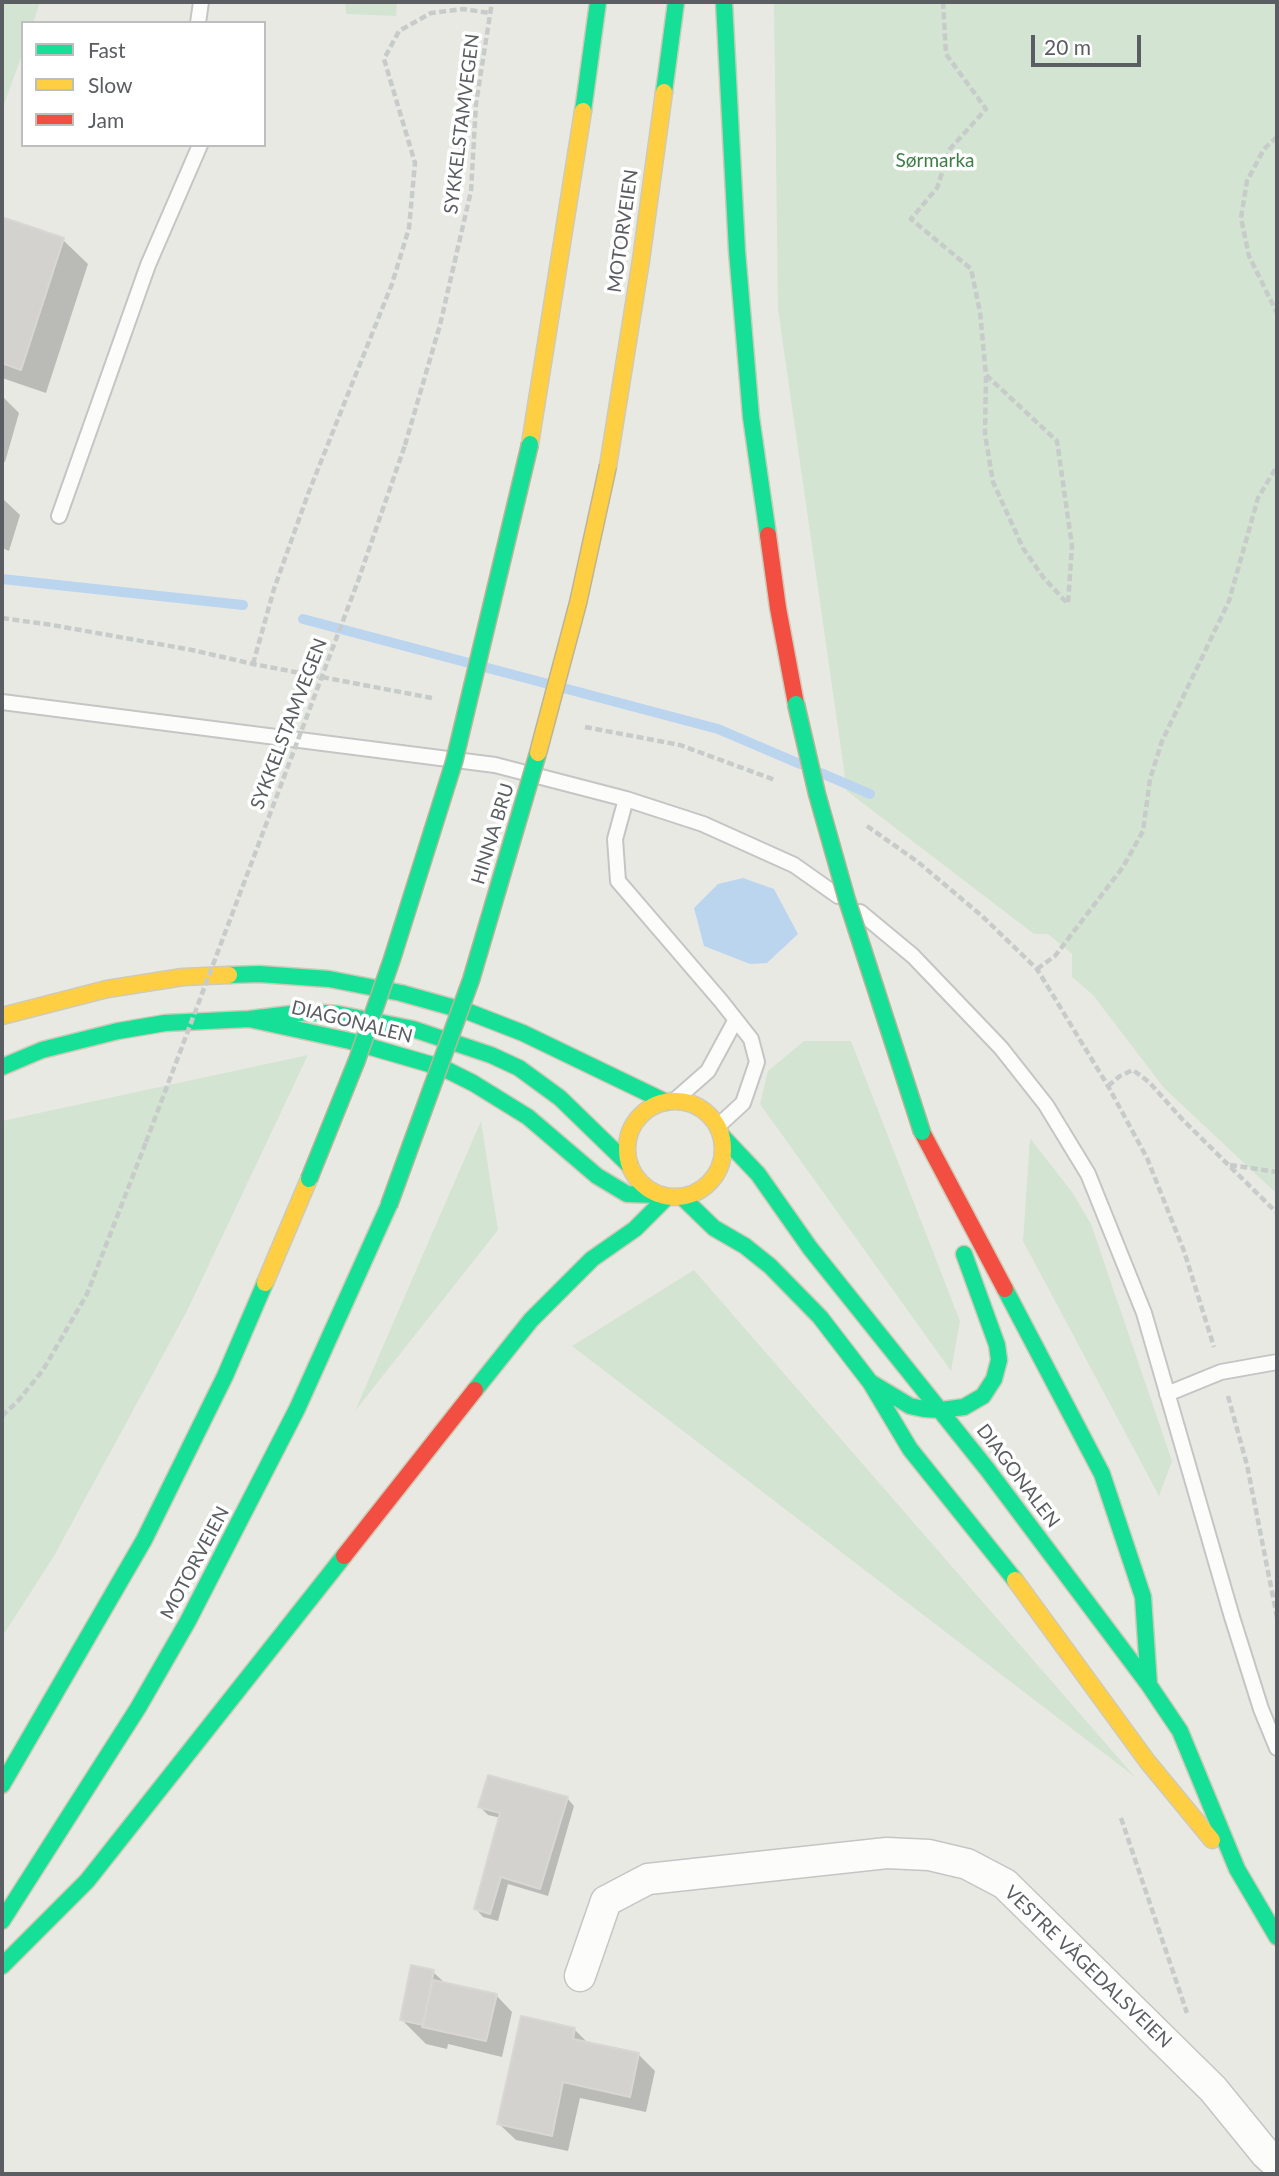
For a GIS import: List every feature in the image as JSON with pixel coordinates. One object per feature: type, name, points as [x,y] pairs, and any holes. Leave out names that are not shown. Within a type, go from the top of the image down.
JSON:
[{"type":"main road","points":[[2,1785],[144,1540],[225,1376],[309,1179],[384,984],[454,762],[530,443],[572,190],[598,2]]},
{"type":"main road","name":"MOTORVEIEN","points":[[608,466],[641,260],[676,2]]},
{"type":"main road","points":[[724,2],[737,251],[751,417],[778,608],[796,704],[817,794],[847,900],[958,1239],[992,1328],[999,1360],[995,1379],[983,1396],[964,1407],[941,1410],[910,1406],[870,1382]]},
{"type":"main road","name":"HINNA BRU","points":[[389,1205],[471,980],[529,789],[578,603],[608,466]]},
{"type":"main road","name":"DIAGONALEN","points":[[2,1016],[107,989],[183,977],[259,974],[329,978],[401,993],[469,1012],[523,1033],[671,1101]]},
{"type":"main road","points":[[248,1018],[307,1012],[338,1014],[414,1029],[480,1051],[519,1068],[542,1084],[591,1126],[630,1166],[641,1183],[669,1196],[698,1192],[711,1182],[720,1168],[724,1152],[720,1131],[707,1112],[692,1104],[671,1101],[653,1106],[641,1114],[628,1138],[630,1166]]},
{"type":"main road","name":"DIAGONALEN","points":[[2,1067],[42,1050],[118,1031],[165,1023],[248,1018],[350,1041],[443,1068],[528,1117],[597,1176],[627,1194],[669,1196],[745,1246],[794,1288],[820,1317],[870,1382],[910,1449],[1032,1601],[1147,1761],[1237,1869]]},
{"type":"main road","name":"DIAGONALEN","points":[[720,1131],[758,1174],[810,1248],[941,1410],[1149,1685],[1180,1731],[1237,1869],[1277,1937]]},
{"type":"main road","points":[[922,1132],[1102,1474],[1143,1597],[1149,1685]]},
{"type":"main road","points":[[2,1966],[88,1881],[531,1320],[592,1259],[635,1229],[669,1196]]},
{"type":"main road","name":"MOTORVEIEN","points":[[2,1921],[138,1708],[188,1621],[297,1409],[389,1205]]},
{"type":"main road","points":[[2,1754],[47,1709]]},
{"type":"street","name":"VESTRE VÅGEDALSVEIEN","points":[[580,1976],[606,1901],[648,1879],[887,1853],[929,1855],[967,1864],[1005,1884],[1213,2089],[1277,2164]]},
{"type":"lane","points":[[198,21],[201,2]]},
{"type":"lane","points":[[60,516],[148,265],[199,147]]},
{"type":"lane","points":[[2,702],[495,765],[626,799],[702,824],[794,865],[856,909],[913,956],[1000,1048],[1046,1105],[1088,1174],[1144,1313],[1261,1709],[1277,1748]]},
{"type":"lane","points":[[626,799],[615,839],[618,881],[751,1039],[757,1062],[743,1103],[720,1131]]},
{"type":"lane","points":[[671,1101],[708,1072],[735,1021]]},
{"type":"lane","points":[[1167,1394],[1221,1372],[1277,1362]]},
{"type":"path","name":"SYKKELSTAMVEGEN","points":[[2,1416],[43,1370],[88,1294],[358,581],[405,445],[440,325],[471,191],[477,104],[492,2]]},
{"type":"path","points":[[943,2],[946,54],[986,109],[950,149],[937,188],[911,219],[971,269],[980,312],[986,374],[985,434],[993,482],[1023,548],[1043,577],[1068,604],[1072,546],[1056,441],[986,374]]},
{"type":"path","points":[[253,664],[278,577],[308,494],[392,284],[409,228],[415,163],[384,59],[400,31],[431,13],[463,9],[490,13]]},
{"type":"path","points":[[1277,136],[1264,149],[1247,181],[1241,218],[1249,256],[1277,313]]},
{"type":"path","points":[[1037,969],[1055,956],[1124,867],[1143,831],[1150,779],[1162,741],[1229,601],[1258,498],[1277,466]]},
{"type":"path","points":[[1212,1342],[1184,1251],[1147,1158],[1108,1086],[1133,1070],[1149,1082],[1182,1119],[1277,1213]]},
{"type":"path","points":[[1228,1164],[1277,1172]]},
{"type":"path","points":[[1230,1405],[1247,1465],[1277,1617]]},
{"type":"path","points":[[1121,1818],[1191,2025]]},
{"type":"green space","points":[[2,2],[40,2],[34,21],[21,21],[21,58],[2,110]]},
{"type":"green space","points":[[345,2],[397,2],[396,16],[346,14]]},
{"type":"green space","name":"Sørmarka","points":[[774,2],[1277,2],[1277,1194],[1164,1088],[1093,995],[1072,977],[1072,954],[1048,934],[1034,934],[847,791],[778,309]]},
{"type":"green space","points":[[804,1041],[851,1041],[960,1321],[951,1371],[760,1104],[768,1071]]},
{"type":"green space","points":[[308,1055],[187,1311],[54,1556],[2,1637],[2,1121]]},
{"type":"green space","points":[[481,1121],[498,1230],[355,1411],[384,1344]]},
{"type":"green space","points":[[1030,1138],[1072,1192],[1091,1224],[1172,1461],[1159,1496],[1023,1241]]},
{"type":"green space","points":[[694,1270],[1135,1777],[572,1346]]},
{"type":"water","points":[[743,878],[774,889],[798,934],[767,963],[750,964],[704,946],[694,908],[718,884]]},
{"type":"building","points":[[2,217],[64,238],[21,370],[2,363]]},
{"type":"building","points":[[488,1775],[568,1797],[540,1889],[501,1877],[490,1914],[474,1909],[500,1813],[478,1807]]},
{"type":"building","points":[[411,1965],[434,1970],[423,2025],[400,2020]]},
{"type":"building","points":[[433,1980],[497,1994],[486,2041],[422,2027]]},
{"type":"building","points":[[521,2016],[575,2028],[573,2039],[639,2053],[630,2097],[563,2082],[552,2136],[497,2124]]},
{"type":"waterway","points":[[2,579],[243,605]]},
{"type":"waterway","points":[[303,619],[718,729],[800,764]]},
{"type":"waterway","points":[[821,773],[870,794]]},
{"type":"traffic: fast","points":[[583,111],[598,2]]},
{"type":"traffic: fast","points":[[664,92],[676,2]]},
{"type":"traffic: fast","points":[[724,2],[737,251],[751,417],[768,535]]},
{"type":"traffic: fast","points":[[309,1179],[357,1060],[454,762],[530,444]]},
{"type":"traffic: fast","points":[[796,704],[817,794],[847,900],[922,1132]]},
{"type":"traffic: fast","points":[[389,1205],[471,980],[538,753]]},
{"type":"traffic: fast","points":[[229,975],[259,974],[329,979],[401,993],[469,1012],[523,1033],[666,1102]]},
{"type":"traffic: fast","points":[[249,1019],[307,1012],[338,1014],[413,1029],[491,1055],[519,1068],[560,1098],[630,1166]]},
{"type":"traffic: fast","points":[[2,1067],[42,1050],[118,1031],[165,1023],[249,1019],[350,1041],[443,1068],[528,1117],[597,1176],[627,1194],[658,1195]]},
{"type":"traffic: fast","points":[[722,1136],[758,1174],[810,1248],[987,1469],[1149,1685],[1180,1731],[1237,1869],[1277,1937]]},
{"type":"traffic: fast","points":[[475,1390],[531,1320],[592,1259],[635,1229],[667,1197]]},
{"type":"traffic: fast","points":[[682,1197],[714,1228],[745,1246],[770,1266],[820,1317],[870,1382],[910,1449],[1015,1580]]},
{"type":"traffic: fast","points":[[2,1921],[138,1708],[188,1621],[297,1409],[389,1205]]},
{"type":"traffic: fast","points":[[870,1382],[910,1406],[924,1409],[964,1407],[983,1396],[994,1379],[999,1360],[997,1345],[964,1254]]},
{"type":"traffic: fast","points":[[2,1785],[144,1540],[225,1376],[265,1283]]},
{"type":"traffic: fast","points":[[1005,1289],[1102,1474],[1143,1597],[1149,1685]]},
{"type":"traffic: fast","points":[[2,1966],[87,1881],[344,1556]]},
{"type":"traffic: slow","points":[[608,466],[641,260],[664,92]]},
{"type":"traffic: slow","points":[[530,444],[583,111]]},
{"type":"traffic: slow","points":[[538,753],[578,603],[608,466]]},
{"type":"traffic: slow","points":[[2,1016],[107,989],[183,977],[229,975]]},
{"type":"traffic: slow","points":[[675,1101],[694,1104],[709,1115],[720,1130],[723,1149],[720,1168],[709,1183],[694,1194],[675,1197],[656,1194],[641,1183],[630,1168],[627,1149],[630,1130],[641,1115],[656,1104],[675,1101]]},
{"type":"traffic: slow","points":[[265,1283],[309,1179]]},
{"type":"traffic: slow","points":[[1015,1580],[1147,1761],[1212,1840]]},
{"type":"traffic: jam","points":[[768,535],[796,704]]},
{"type":"traffic: jam","points":[[922,1132],[1005,1289]]},
{"type":"traffic: jam","points":[[344,1556],[475,1390]]}]
